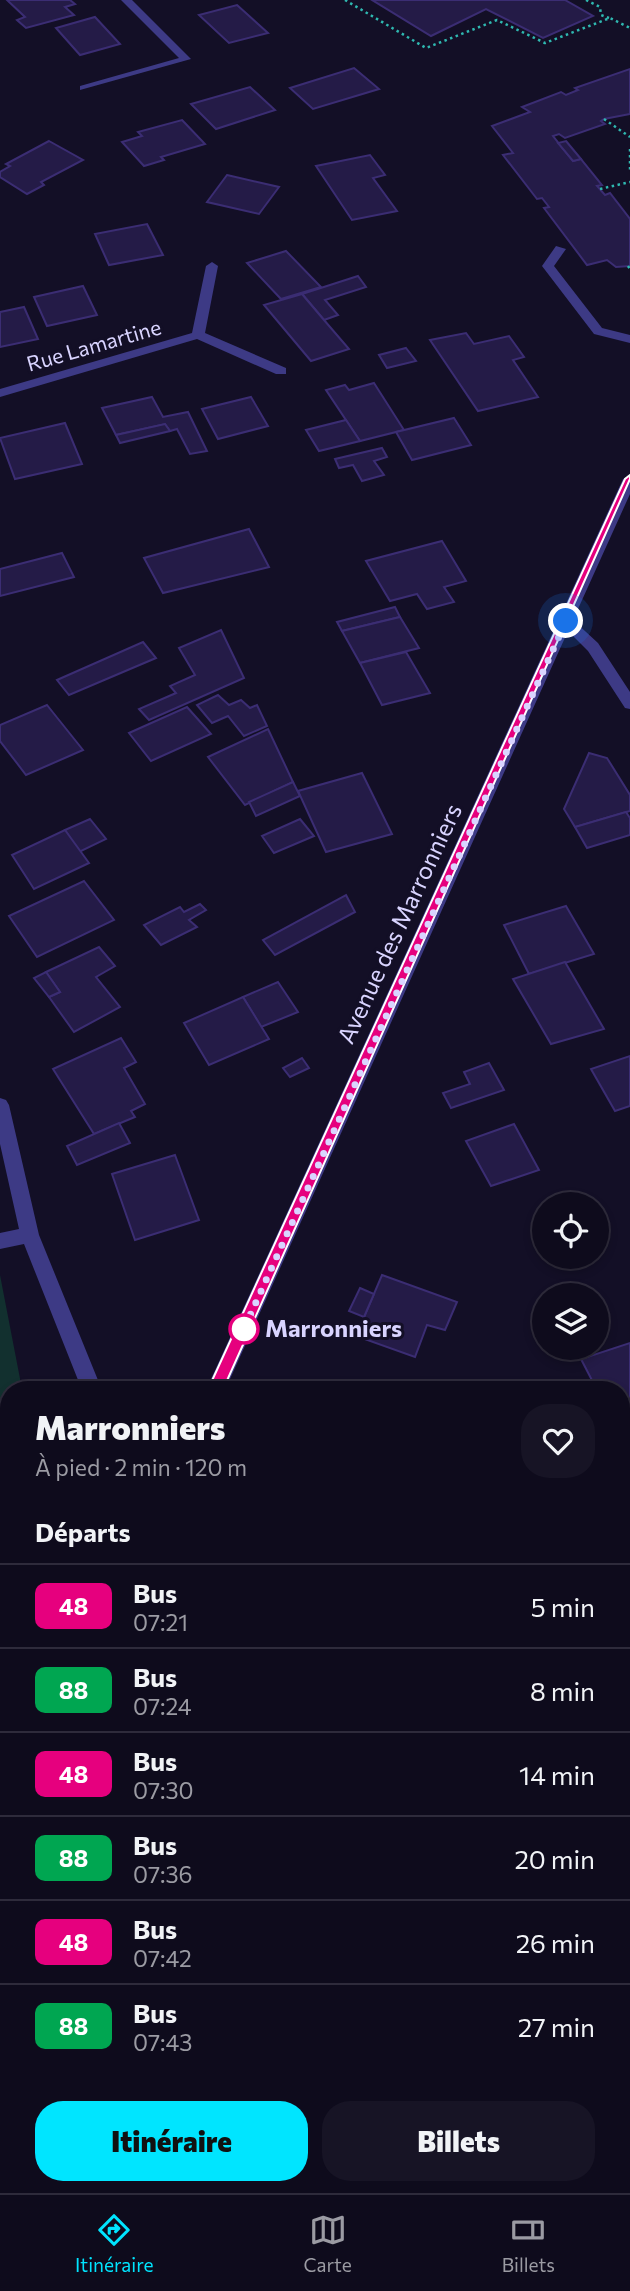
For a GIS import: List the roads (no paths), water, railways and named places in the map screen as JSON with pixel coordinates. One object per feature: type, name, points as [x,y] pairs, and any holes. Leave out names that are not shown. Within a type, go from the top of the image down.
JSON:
[{"type":"street","points":[[84,88],[186,59],[127,0]]},
{"type":"street","points":[[560,248],[548,266],[598,331],[630,339]]},
{"type":"street","name":"Rue Lamartine","points":[[198,335],[212,266]]},
{"type":"street","name":"Rue Lamartine","points":[[0,393],[198,335],[281,371]]},
{"type":"street","name":"Avenue des Marronniers","points":[[219,1381],[630,479]]},
{"type":"street","points":[[566,621],[593,647],[630,704]]},
{"type":"street","points":[[0,1105],[30,1235],[88,1381]]},
{"type":"street","points":[[0,1241],[30,1235]]},
{"type":"place","name":"Marronniers","points":[[244,1329]]}]
